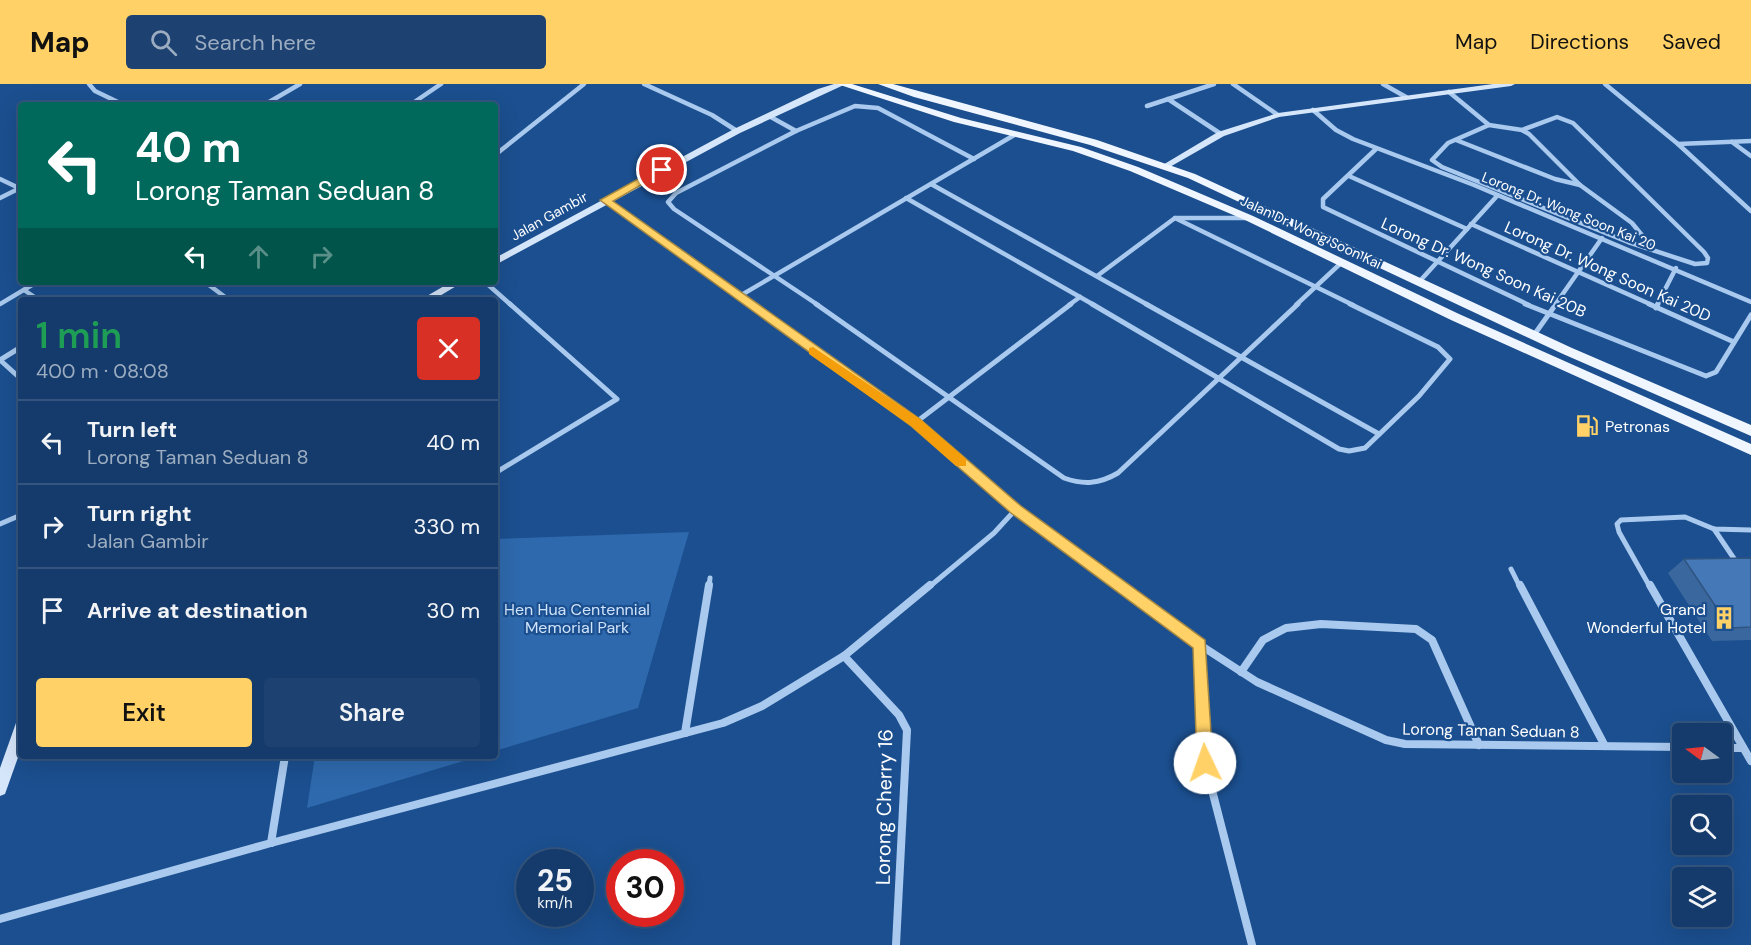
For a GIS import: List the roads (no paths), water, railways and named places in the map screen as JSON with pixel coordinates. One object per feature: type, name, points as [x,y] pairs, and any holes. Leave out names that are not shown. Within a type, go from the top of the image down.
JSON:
[{"type":"main road","name":"Jalan Dr. Wong Soon Kai","points":[[842,84],[958,120],[1077,149],[1134,169],[1249,218],[1455,317],[1751,450]]},
{"type":"main road","name":"Jalan Dr. Wong Soon Kai","points":[[883,84],[940,103],[1088,141],[1165,166],[1534,335],[1751,431]]},
{"type":"street","points":[[91,84],[95,91],[118,102]]},
{"type":"street","points":[[269,102],[300,84]]},
{"type":"street","points":[[414,102],[441,84]]},
{"type":"street","points":[[498,153],[584,84]]},
{"type":"street","points":[[644,84],[712,115],[737,131]]},
{"type":"street","name":"Jalan Gambir","points":[[498,260],[737,131],[842,84]]},
{"type":"street","points":[[1147,106],[1214,84]]},
{"type":"street","points":[[1233,84],[1278,115]]},
{"type":"street","points":[[1383,84],[1406,97]]},
{"type":"street","points":[[1165,166],[1221,134],[1278,115],[1511,84]]},
{"type":"street","points":[[1605,84],[1678,144],[1751,211]]},
{"type":"street","points":[[1449,92],[1489,125],[1522,130],[1534,138],[1580,185],[1632,223],[1654,250]]},
{"type":"street","points":[[1168,99],[1221,134]]},
{"type":"street","points":[[974,159],[871,106],[848,107],[796,130],[676,193],[668,202],[674,209],[775,275],[1064,478],[1081,485],[1100,484],[1118,473],[1222,378],[1241,357],[1341,263]]},
{"type":"street","name":"Lorong Dr. Wong Soon Kai 20","points":[[1313,110],[1336,130],[1376,149],[1676,268],[1751,302]]},
{"type":"street","points":[[769,116],[796,130]]},
{"type":"street","points":[[1489,125],[1456,140],[1434,154],[1432,160],[1442,167],[1621,239],[1695,264],[1707,263],[1708,258],[1573,123],[1557,117],[1522,130]]},
{"type":"street","points":[[738,297],[1016,134]]},
{"type":"street","points":[[1456,140],[1555,178],[1580,185]]},
{"type":"street","points":[[1678,144],[1751,141]]},
{"type":"street","points":[[1732,142],[1751,156]]},
{"type":"street","points":[[1350,176],[1376,149]]},
{"type":"street","name":"Lorong Dr. Wong Soon Kai 20B","points":[[1350,176],[1323,199],[1321,204],[1329,212],[1438,261],[1511,298],[1706,376],[1716,372],[1734,342]]},
{"type":"street","name":"Lorong Dr. Wong Soon Kai 20D","points":[[1350,176],[1580,272],[1734,342]]},
{"type":"street","points":[[0,178],[18,187]]},
{"type":"street","points":[[931,184],[1379,434]]},
{"type":"street","points":[[0,198],[18,189]]},
{"type":"street","points":[[1419,282],[1497,196]]},
{"type":"street","points":[[906,198],[1222,378],[1339,449],[1349,452],[1365,448],[1419,396],[1450,358],[1438,347],[1175,218]]},
{"type":"street","name":"Lorong Taman Seduan 8","points":[[606,200],[915,423],[1016,509],[1200,645],[1257,682],[1386,740],[1405,744],[1672,747]]},
{"type":"street","points":[[1097,276],[1175,218],[1249,218]]},
{"type":"street","points":[[1534,335],[1602,238]]},
{"type":"street","points":[[1656,308],[1676,268]]},
{"type":"street","points":[[0,304],[33,285]]},
{"type":"street","points":[[209,285],[225,297]]},
{"type":"street","points":[[430,297],[452,285]]},
{"type":"street","points":[[488,285],[616,399],[498,471]]},
{"type":"street","points":[[24,290],[34,297]]},
{"type":"street","points":[[915,423],[1080,297]]},
{"type":"street","points":[[1734,342],[1751,315]]},
{"type":"street","points":[[18,350],[0,360],[18,376]]},
{"type":"street","points":[[0,920],[271,843],[723,723],[762,705],[844,656],[994,533],[1016,509]]},
{"type":"street","points":[[0,524],[18,516]]},
{"type":"street","points":[[1751,530],[1714,529],[1685,517],[1621,520],[1617,524],[1619,532],[1751,762]]},
{"type":"street","points":[[1714,529],[1745,574]]},
{"type":"street","points":[[1511,569],[1605,746]]},
{"type":"street","points":[[685,733],[710,578]]},
{"type":"street","points":[[1241,672],[1255,648],[1273,633],[1297,625],[1416,629],[1432,640],[1479,745]]},
{"type":"street","points":[[1200,645],[1205,763],[1252,945]]},
{"type":"street","name":"Lorong Cherry 16","points":[[844,656],[899,714],[907,730],[896,945]]},
{"type":"street","points":[[0,789],[18,737]]},
{"type":"street","points":[[1732,748],[1743,748]]},
{"type":"street","points":[[271,843],[285,759]]},
{"type":"place","name":"Petronas","points":[[1587,426]]},
{"type":"place","name":"Grand Wonderful Hotel","points":[[1724,618]]},
{"type":"park label","name":"Hen Hua Centennial Memorial Park","points":[[577,618]]}]
